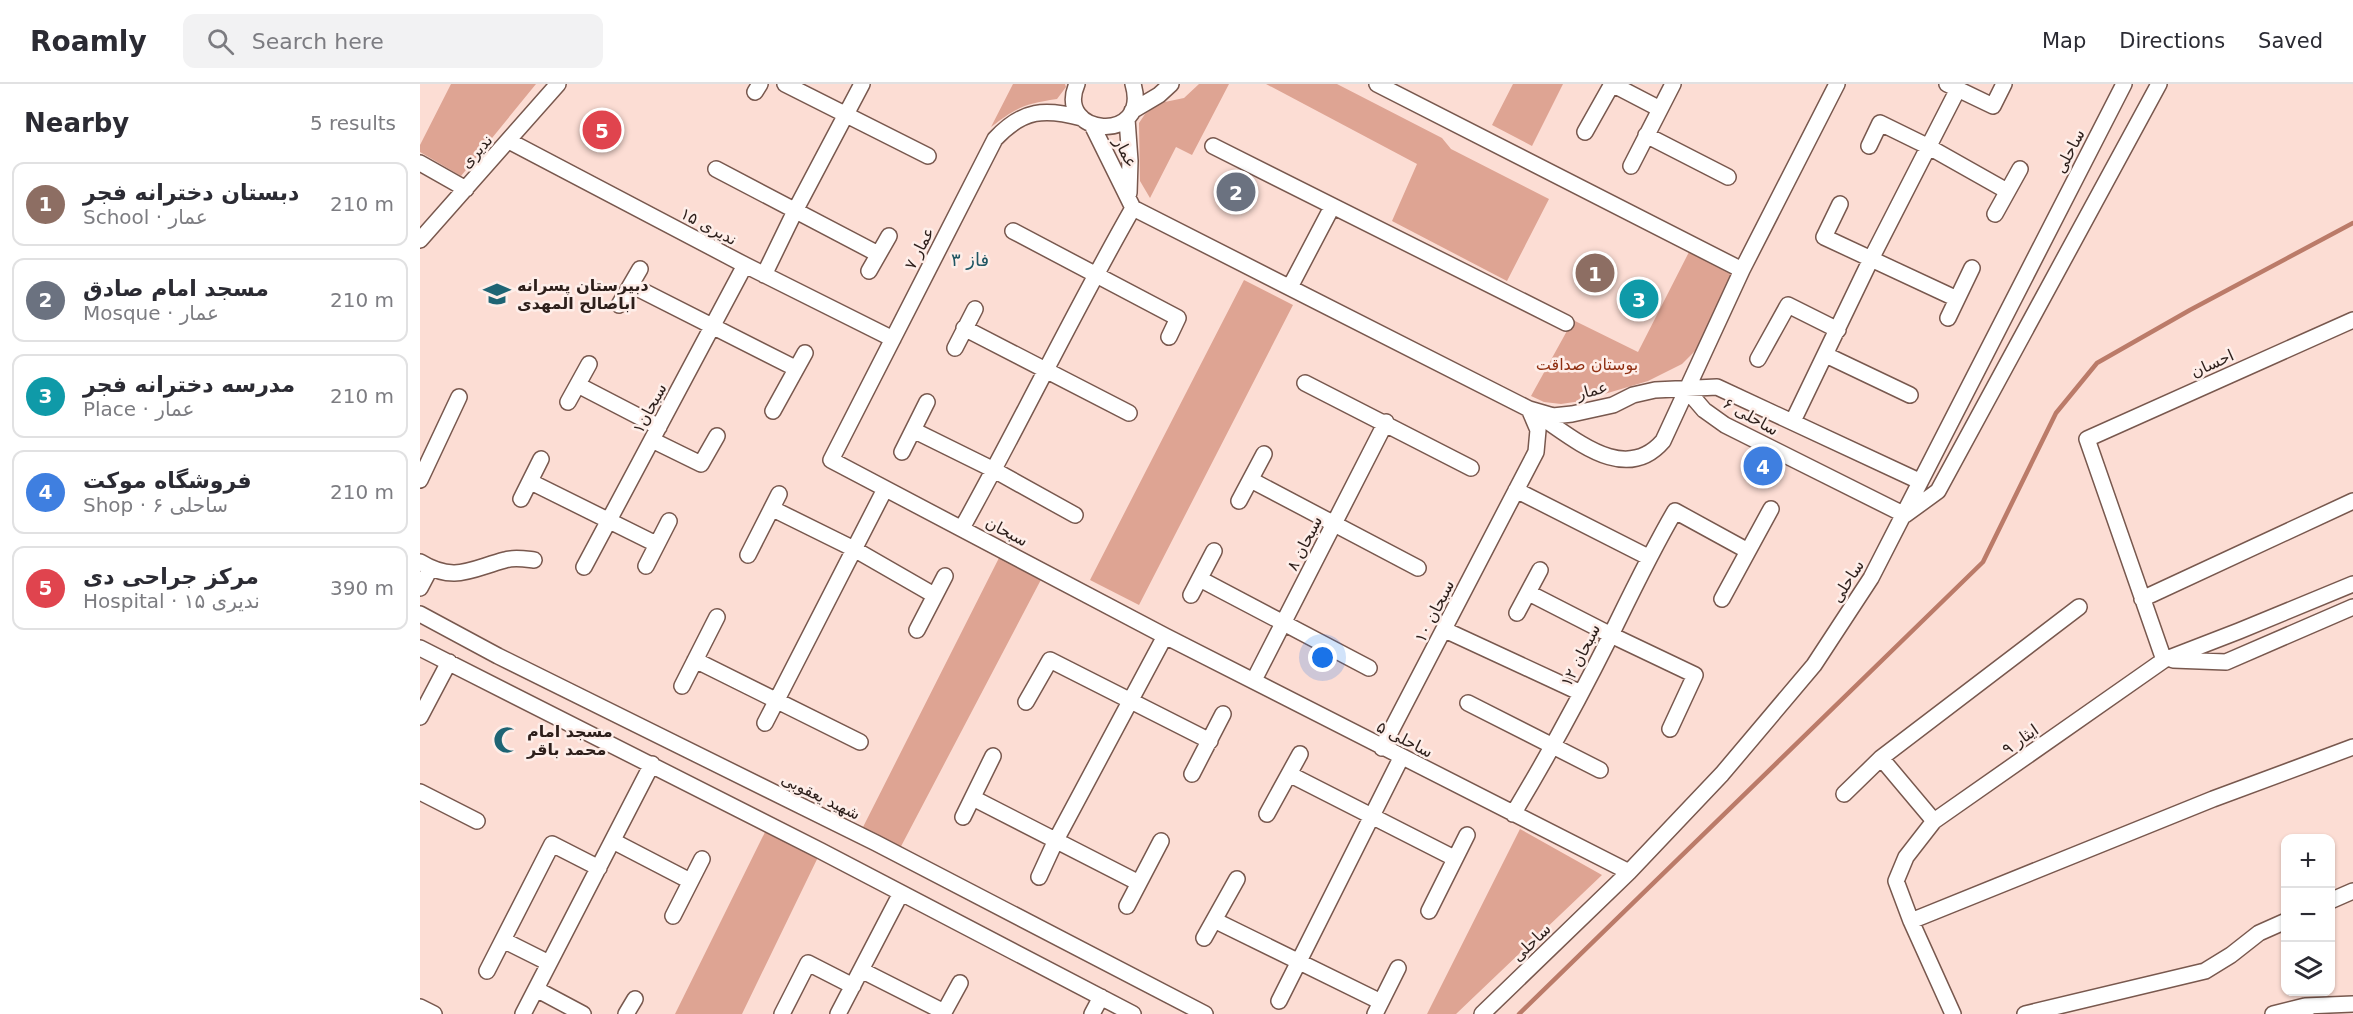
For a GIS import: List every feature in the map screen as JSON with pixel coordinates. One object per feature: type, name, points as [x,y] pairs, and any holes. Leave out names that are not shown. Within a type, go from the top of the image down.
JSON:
[{"type":"street","name":"ندیری","points":[[420,240],[558,84]]},
{"type":"street","points":[[785,84],[928,156]]},
{"type":"street","points":[[764,275],[862,84]]},
{"type":"street","name":"عمار","points":[[1077,84],[1074,100],[1131,202],[1290,287],[1529,409],[1553,416],[1572,414],[1613,405],[1633,395],[1655,390],[1686,388]]},
{"type":"street","name":"عمار","points":[[1131,202],[1130,115],[1136,93],[1133,84]]},
{"type":"street","name":"عمار ۷","points":[[831,460],[995,139],[1010,123],[1026,116],[1057,111],[1107,128],[1121,123],[1171,84]]},
{"type":"street","points":[[1377,84],[1742,270]]},
{"type":"street","points":[[1585,132],[1612,84],[1660,109]]},
{"type":"street","points":[[1631,166],[1673,84]]},
{"type":"street","points":[[1529,409],[1600,455],[1624,460],[1636,459],[1656,449],[1663,441],[1742,270],[1837,84]]},
{"type":"street","points":[[1792,421],[1826,355],[1870,259],[1929,147],[1953,87],[1993,106],[2004,84]]},
{"type":"street","name":"ساحلی","points":[[1482,1014],[1629,872],[1722,774],[1814,665],[1871,578],[1905,515],[1919,482],[2124,84]]},
{"type":"street","points":[[1905,515],[1938,491],[2159,84]]},
{"type":"street","points":[[1869,146],[1880,123],[1929,147],[2007,191]]},
{"type":"street","points":[[1646,135],[1728,177]]},
{"type":"street","name":"ندیری ۱۵","points":[[509,141],[764,275],[894,339]]},
{"type":"street","points":[[1213,146],[1566,322]]},
{"type":"street","points":[[420,164],[466,189]]},
{"type":"street","points":[[716,169],[878,254]]},
{"type":"street","points":[[1995,214],[2020,169]]},
{"type":"street","points":[[962,528],[1131,202]]},
{"type":"street","points":[[1840,204],[1824,237],[1957,299]]},
{"type":"street","points":[[1290,287],[1332,207]]},
{"type":"street","points":[[1013,231],[1178,318],[1169,337]]},
{"type":"street","points":[[869,271],[889,236]]},
{"type":"street","name":"سبحان۱","points":[[584,567],[745,265]]},
{"type":"street","points":[[1948,318],[1972,268]]},
{"type":"street","points":[[619,305],[640,269]]},
{"type":"street","points":[[631,285],[795,368]]},
{"type":"street","points":[[1758,358],[1788,305],[1838,330]]},
{"type":"street","points":[[955,348],[975,309]]},
{"type":"street","name":"احسان","points":[[2142,599],[2086,439],[2353,320]]},
{"type":"street","points":[[964,328],[1130,413]]},
{"type":"street","points":[[773,411],[805,353]]},
{"type":"street","points":[[1826,355],[1910,395]]},
{"type":"street","points":[[568,402],[589,364]]},
{"type":"street","points":[[1305,383],[1386,422],[1471,468]]},
{"type":"street","points":[[578,385],[701,464],[717,436]]},
{"type":"street","name":"ساحلی ۶","points":[[1686,388],[1717,387],[1919,482]]},
{"type":"street","name":"ساحلی ۶","points":[[1686,388],[1704,410],[1725,425],[1905,515]]},
{"type":"street","points":[[420,480],[459,397]]},
{"type":"street","points":[[902,452],[927,402]]},
{"type":"street","name":"سبحان ۱۰","points":[[1382,748],[1536,452],[1538,430],[1529,409]]},
{"type":"street","name":"سبحان ۸","points":[[1254,680],[1386,422]]},
{"type":"street","points":[[913,430],[1075,514]]},
{"type":"street","points":[[1239,501],[1264,454]]},
{"type":"street","points":[[521,499],[542,459]]},
{"type":"street","name":"سبحان","points":[[831,460],[1165,636]]},
{"type":"street","points":[[1251,480],[1418,568]]},
{"type":"street","points":[[531,482],[656,544]]},
{"type":"street","points":[[765,723],[885,489]]},
{"type":"street","points":[[1516,490],[1648,557]]},
{"type":"street","points":[[748,555],[780,494]]},
{"type":"street","points":[[2353,501],[2142,599],[2164,660],[2226,662],[2353,607]]},
{"type":"street","points":[[773,509],[854,549],[934,595]]},
{"type":"street","points":[[1722,599],[1771,509]]},
{"type":"street","name":"سبحان ۱۲","points":[[1514,814],[1553,746],[1611,635],[1648,557],[1675,511],[1748,551]]},
{"type":"street","points":[[646,566],[669,521]]},
{"type":"street","points":[[1191,596],[1214,550]]},
{"type":"street","points":[[420,588],[425,565],[458,575],[508,559],[534,560]]},
{"type":"street","points":[[1518,613],[1540,570]]},
{"type":"street","points":[[918,630],[945,576]]},
{"type":"street","points":[[1200,579],[1369,668]]},
{"type":"street","name":"ایثار ۹","points":[[1911,921],[1896,881],[1906,857],[1934,821],[2164,660],[2239,632],[2353,584]]},
{"type":"street","points":[[1529,593],[1695,675],[1670,729]]},
{"type":"street","points":[[1844,794],[1881,758],[2079,607]]},
{"type":"street","name":"شهید یعقوبی","points":[[420,614],[498,656],[897,854],[1205,1014]]},
{"type":"street","points":[[682,686],[717,617]]},
{"type":"street","points":[[1445,630],[1581,693]]},
{"type":"street","points":[[1039,877],[1056,840],[1165,636]]},
{"type":"street","name":"ساحلی ۵","points":[[1165,636],[1629,872]]},
{"type":"street","points":[[420,648],[652,764],[1133,1014]]},
{"type":"street","points":[[695,660],[860,742]]},
{"type":"street","points":[[1026,702],[1050,660],[1210,741]]},
{"type":"street","points":[[420,717],[448,662]]},
{"type":"street","points":[[1467,703],[1600,770]]},
{"type":"street","points":[[1192,774],[1223,714]]},
{"type":"street","points":[[1953,1014],[1911,921],[2213,799],[2353,747]]},
{"type":"street","points":[[1267,814],[1300,753]]},
{"type":"street","points":[[963,817],[993,756]]},
{"type":"street","points":[[1279,1000],[1401,758]]},
{"type":"street","points":[[1881,758],[1934,821]]},
{"type":"street","points":[[523,1014],[652,764]]},
{"type":"street","points":[[1289,774],[1454,858]]},
{"type":"street","points":[[420,792],[477,821]]},
{"type":"street","points":[[973,798],[1139,883]]},
{"type":"street","points":[[1429,911],[1467,835]]},
{"type":"street","points":[[613,841],[690,881]]},
{"type":"street","points":[[1127,906],[1161,841]]},
{"type":"street","points":[[488,971],[552,844],[599,868]]},
{"type":"street","points":[[673,916],[702,859]]},
{"type":"street","points":[[1204,938],[1237,879]]},
{"type":"street","points":[[2335,899],[2353,891]]},
{"type":"street","points":[[838,1014],[901,893]]},
{"type":"street","points":[[1214,920],[1298,961],[1378,1008],[1398,968]]},
{"type":"street","points":[[2025,1014],[2205,971],[2232,955],[2259,933],[2281,923]]},
{"type":"street","points":[[502,940],[549,963]]},
{"type":"street","points":[[782,1014],[808,963],[853,986]]},
{"type":"street","points":[[861,970],[944,1013],[960,983]]},
{"type":"street","points":[[536,990],[583,1014]]},
{"type":"street","points":[[1092,1014],[1101,997]]},
{"type":"street","points":[[626,1014],[635,999]]},
{"type":"street","points":[[2273,1014],[2353,1004]]},
{"type":"street","points":[[420,1007],[434,1014]]},
{"type":"green space","points":[[451,84],[536,84],[461,176],[420,152],[420,145]]},
{"type":"green space","points":[[1013,84],[1065,84],[1066,87],[1057,99],[1021,107],[991,127]]},
{"type":"green space","points":[[1199,84],[1229,84],[1192,155],[1176,147],[1150,198],[1140,181],[1139,123],[1145,114],[1160,103],[1184,98]]},
{"type":"green space","points":[[1266,84],[1337,84],[1442,138],[1451,149],[1549,199],[1507,281],[1392,221],[1417,164]]},
{"type":"green space","points":[[1513,84],[1563,84],[1532,146],[1492,125]]},
{"type":"green space","name":"بوستان صداقت","points":[[1689,252],[1734,273],[1698,348],[1682,364],[1648,381],[1581,401],[1561,404],[1544,402],[1531,396],[1573,320],[1638,352]]},
{"type":"green space","points":[[1244,280],[1293,305],[1139,605],[1090,580]]},
{"type":"green space","points":[[1003,550],[1045,572],[897,854],[859,835]]},
{"type":"green space","points":[[769,824],[821,851],[742,1014],[675,1014]]},
{"type":"green space","points":[[1520,829],[1602,875],[1456,1014],[1427,1014]]},
{"type":"waterway","points":[[1519,1014],[1983,562],[2056,413],[2097,363],[2190,310],[2353,223]]},
{"type":"place","name":"مرکز جراحی دی","points":[[602,130]]},
{"type":"place","name":"مسجد امام صادق","points":[[1236,192]]},
{"type":"place","name":"دبستان دخترانه فجر","points":[[1595,273]]},
{"type":"place","name":"دبیرستان پسرانه اباصالح المهدی","points":[[497,294]]},
{"type":"place","name":"مدرسه دخترانه فجر","points":[[1639,299]]},
{"type":"place","name":"فروشگاه موکت","points":[[1763,466]]},
{"type":"place","name":"مسجد امام محمد باقر","points":[[507,740]]},
{"type":"district","name":"فاز ۳","points":[[970,260]]}]
